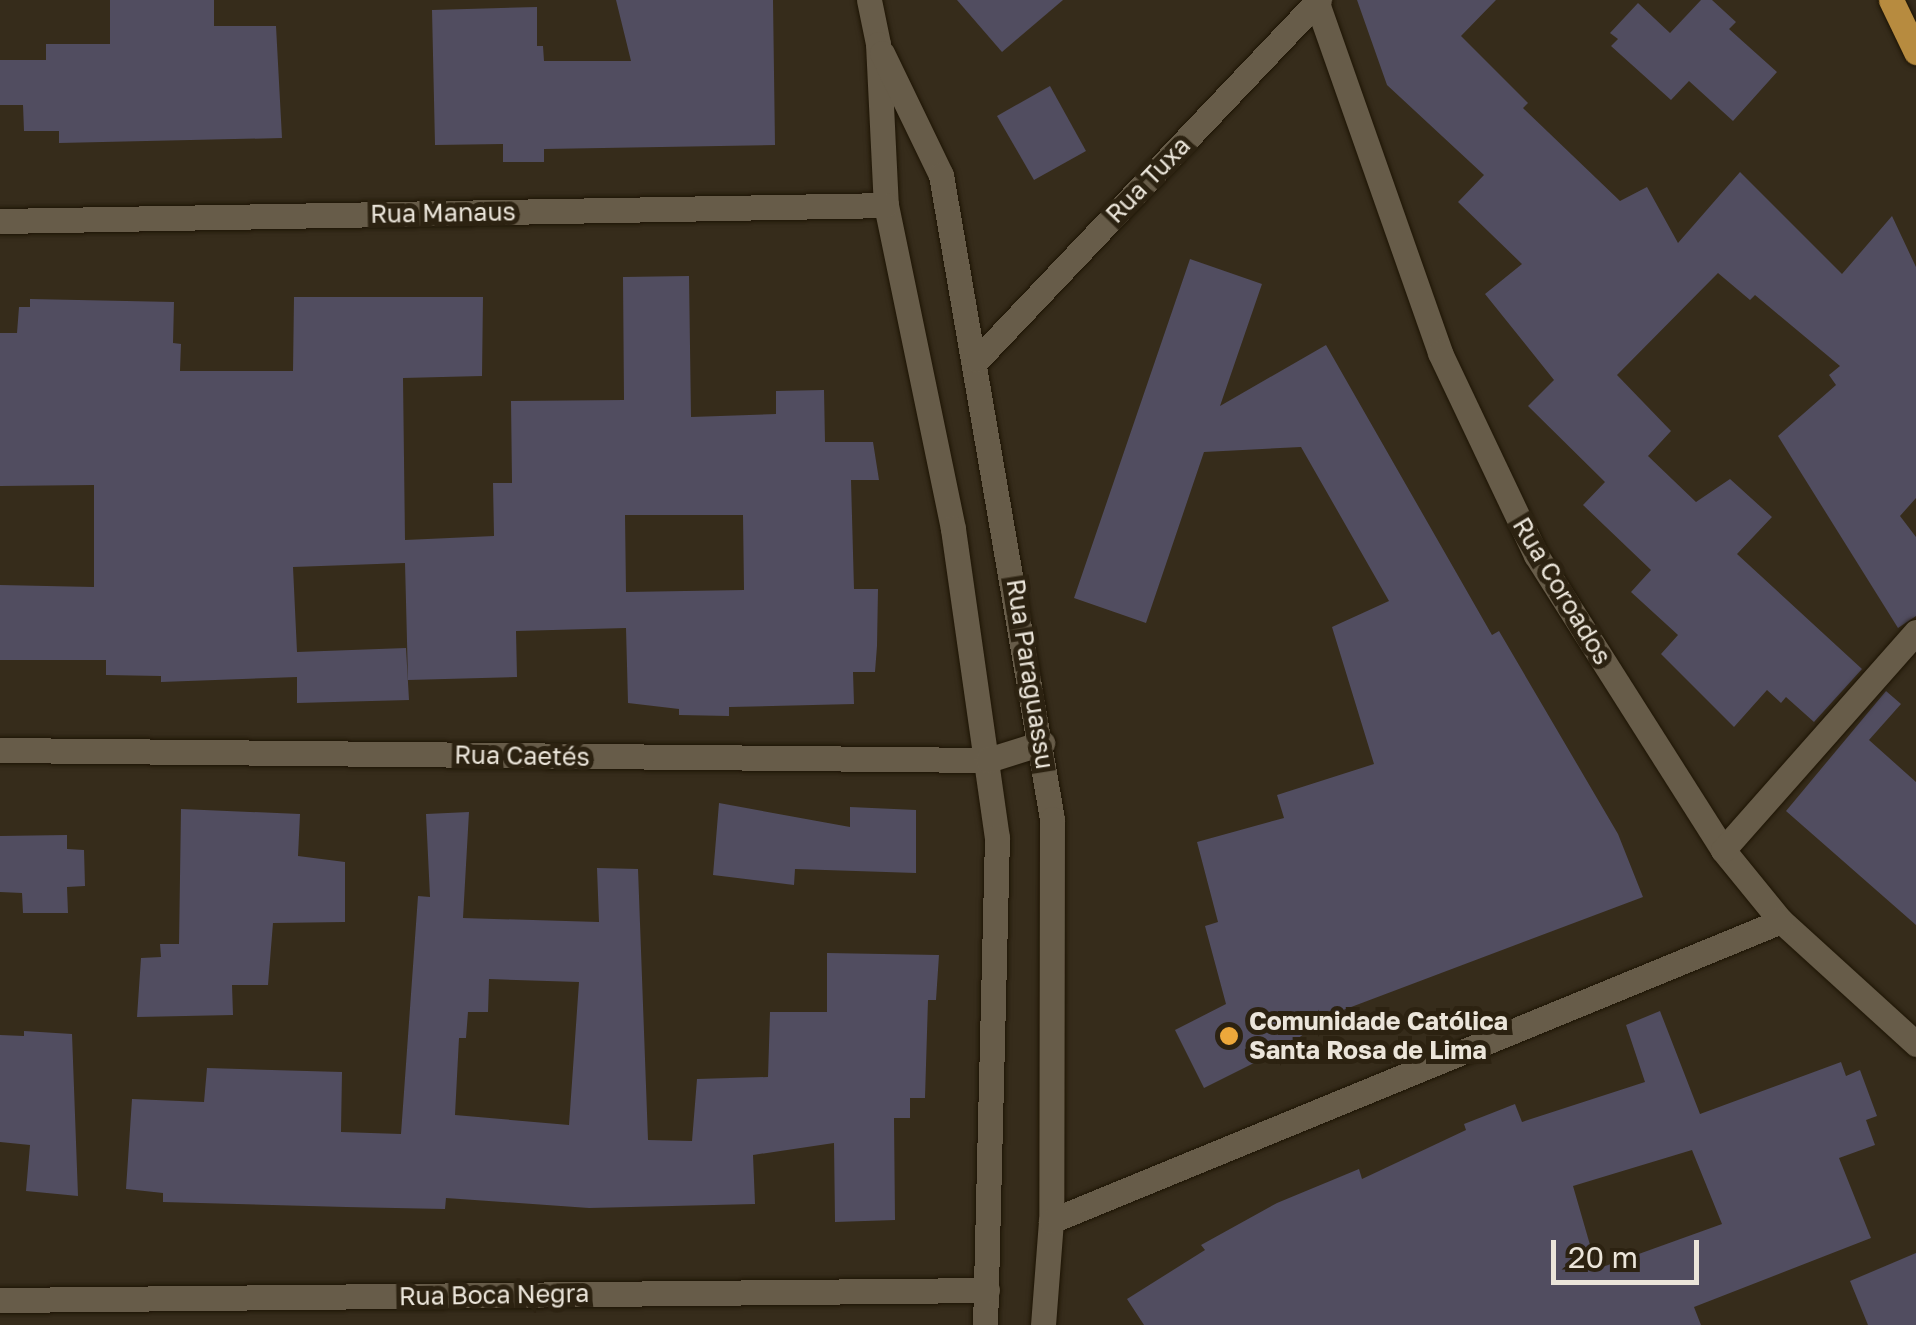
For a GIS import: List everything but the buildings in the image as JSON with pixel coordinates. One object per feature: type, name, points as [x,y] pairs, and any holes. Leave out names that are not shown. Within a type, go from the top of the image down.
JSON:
[{"type":"main road","points":[[1891,0],[1916,52]]},
{"type":"street","name":"Rua Paraguassu","points":[[869,0],[878,44],[886,205],[953,529],[997,837],[984,1325]]},
{"type":"street","name":"Rua Tuxa","points":[[977,360],[1318,1]]},
{"type":"street","name":"Rua Coroados","points":[[1318,1],[1440,353],[1536,554],[1723,850],[1780,921],[1916,1044]]},
{"type":"street","name":"Rua Paraguassu","points":[[878,44],[942,175],[977,360],[1052,819],[1051,1222],[1043,1325]]},
{"type":"street","name":"Rua Manaus","points":[[0,221],[886,205]]},
{"type":"street","points":[[1723,850],[1916,632]]},
{"type":"street","name":"Rua Caetés","points":[[0,750],[988,760],[1042,743]]},
{"type":"street","points":[[1051,1222],[1780,921]]},
{"type":"street","name":"Rua Boca Negra","points":[[0,1300],[987,1290]]},
{"type":"place","name":"Comunidade Católica Santa Rosa de Lima","points":[[1229,1036]]}]
